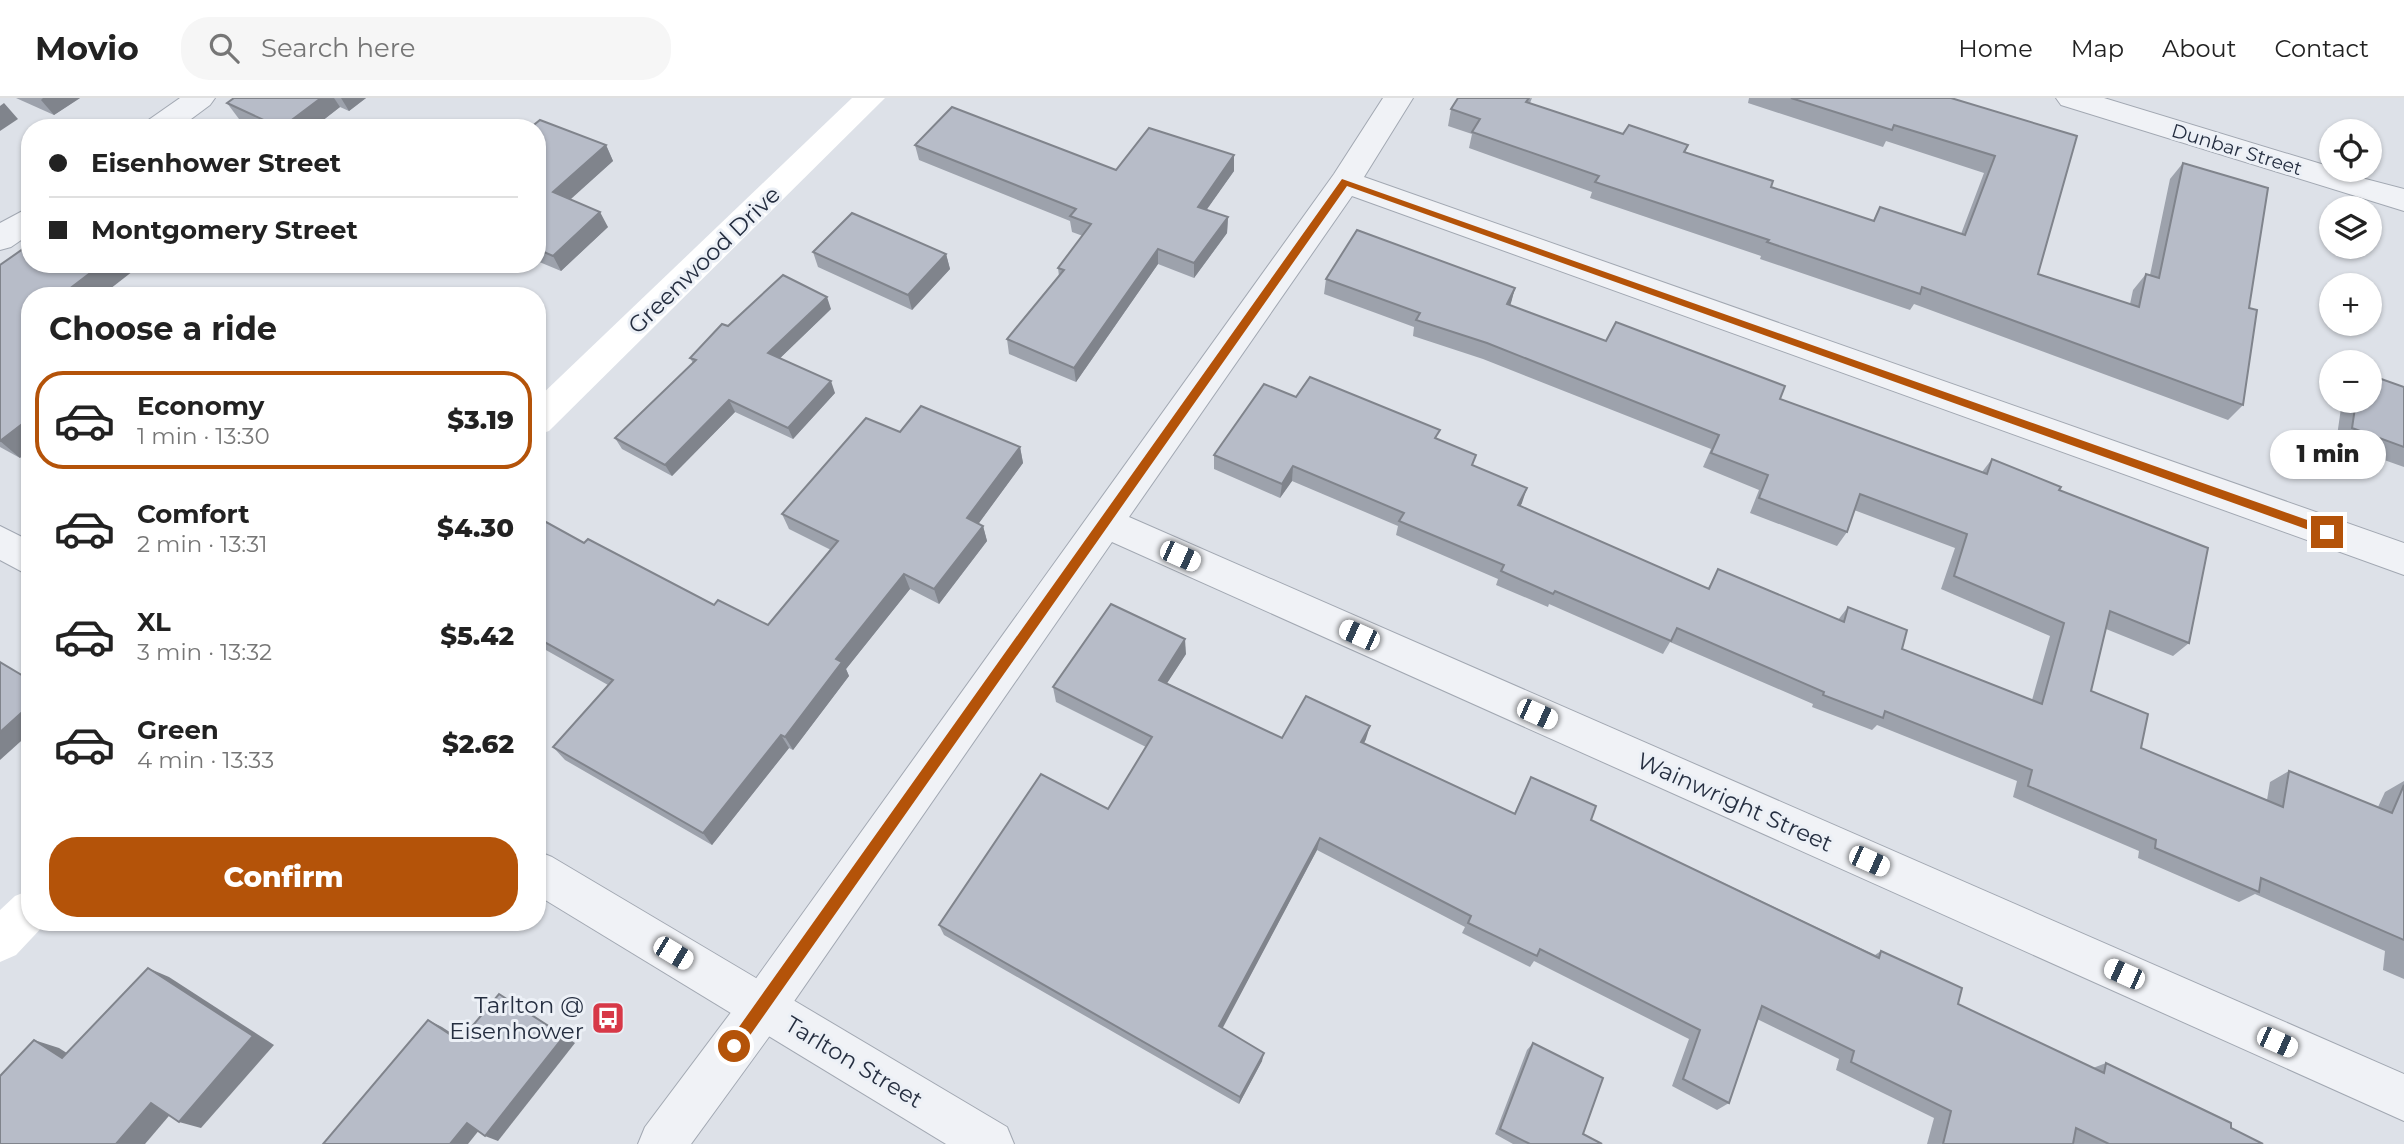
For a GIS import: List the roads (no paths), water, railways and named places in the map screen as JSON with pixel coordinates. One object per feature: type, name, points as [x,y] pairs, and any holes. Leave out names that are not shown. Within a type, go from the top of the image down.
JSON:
[{"type":"main road","name":"Greenwood Drive","points":[[546,412],[870,98]]},
{"type":"main road","points":[[0,940],[21,920]]},
{"type":"street","points":[[171,119],[200,98]]},
{"type":"street","points":[[662,1144],[763,1007],[1345,182],[1398,98]]},
{"type":"street","name":"Dunbar Street","points":[[2071,98],[2404,200]]},
{"type":"street","points":[[1345,182],[2404,559]]},
{"type":"street","points":[[0,239],[21,224]]},
{"type":"street","name":"Wainwright Street","points":[[1104,522],[2404,1098]]},
{"type":"street","points":[[0,541],[21,554]]},
{"type":"street","name":"Tarlton Street","points":[[546,876],[990,1144]]},
{"type":"place","name":"Tarlton @ Eisenhower","points":[[608,1018]]}]
